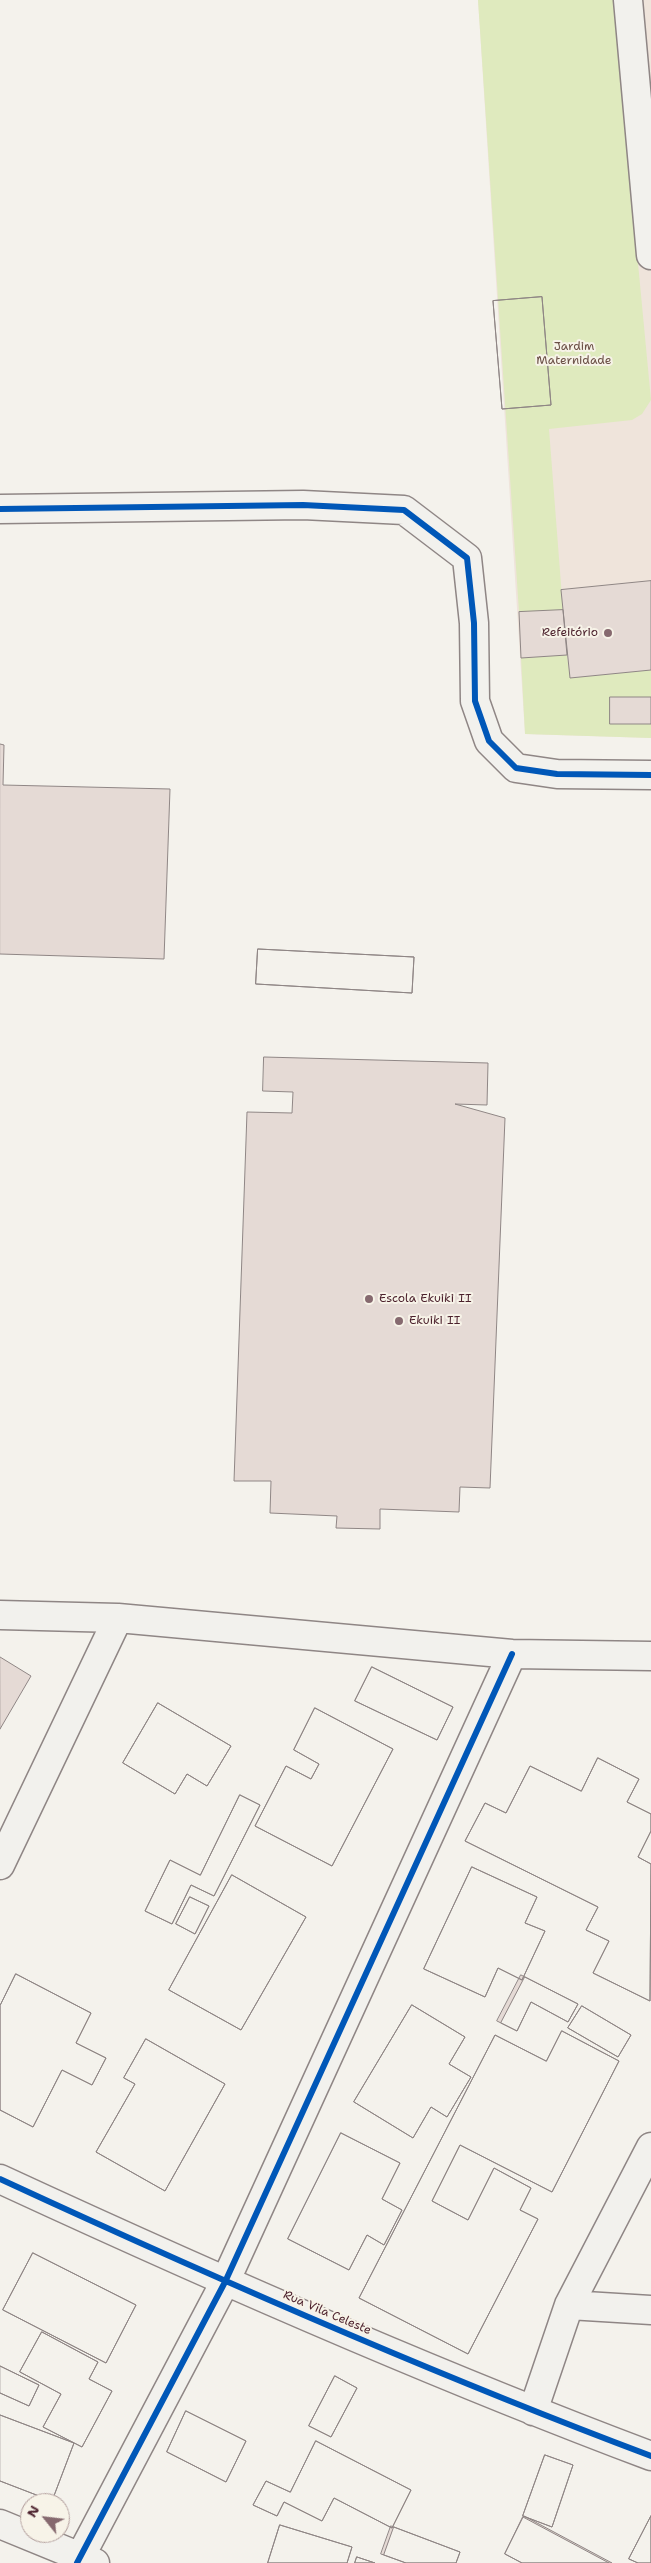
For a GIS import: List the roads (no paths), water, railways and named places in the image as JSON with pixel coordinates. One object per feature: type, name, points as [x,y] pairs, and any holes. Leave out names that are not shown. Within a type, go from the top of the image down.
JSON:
[{"type":"street","points":[[628,0],[649,203],[651,256]]},
{"type":"street","points":[[0,509],[303,505],[404,510],[467,558],[474,623],[475,701],[489,741],[516,768],[557,774],[651,776]]},
{"type":"street","points":[[0,1615],[118,1618],[512,1654],[651,1656]]},
{"type":"street","points":[[0,1864],[118,1618]]},
{"type":"street","points":[[0,2524],[84,2561],[225,2282],[512,1654]]},
{"type":"street","points":[[533,2412],[570,2305],[651,2148]]},
{"type":"street","name":"Rua Vila Celeste","points":[[0,2179],[225,2282],[533,2412],[651,2456]]},
{"type":"street","points":[[570,2305],[651,2310]]},
{"type":"place","name":"Refeitório","points":[[608,633]]},
{"type":"place","name":"Escola Ekuiki II","points":[[369,1299]]},
{"type":"place","name":"Ekuiki II","points":[[399,1321]]},
{"type":"park label","name":"Jardim Maternidade","points":[[574,354]]}]
